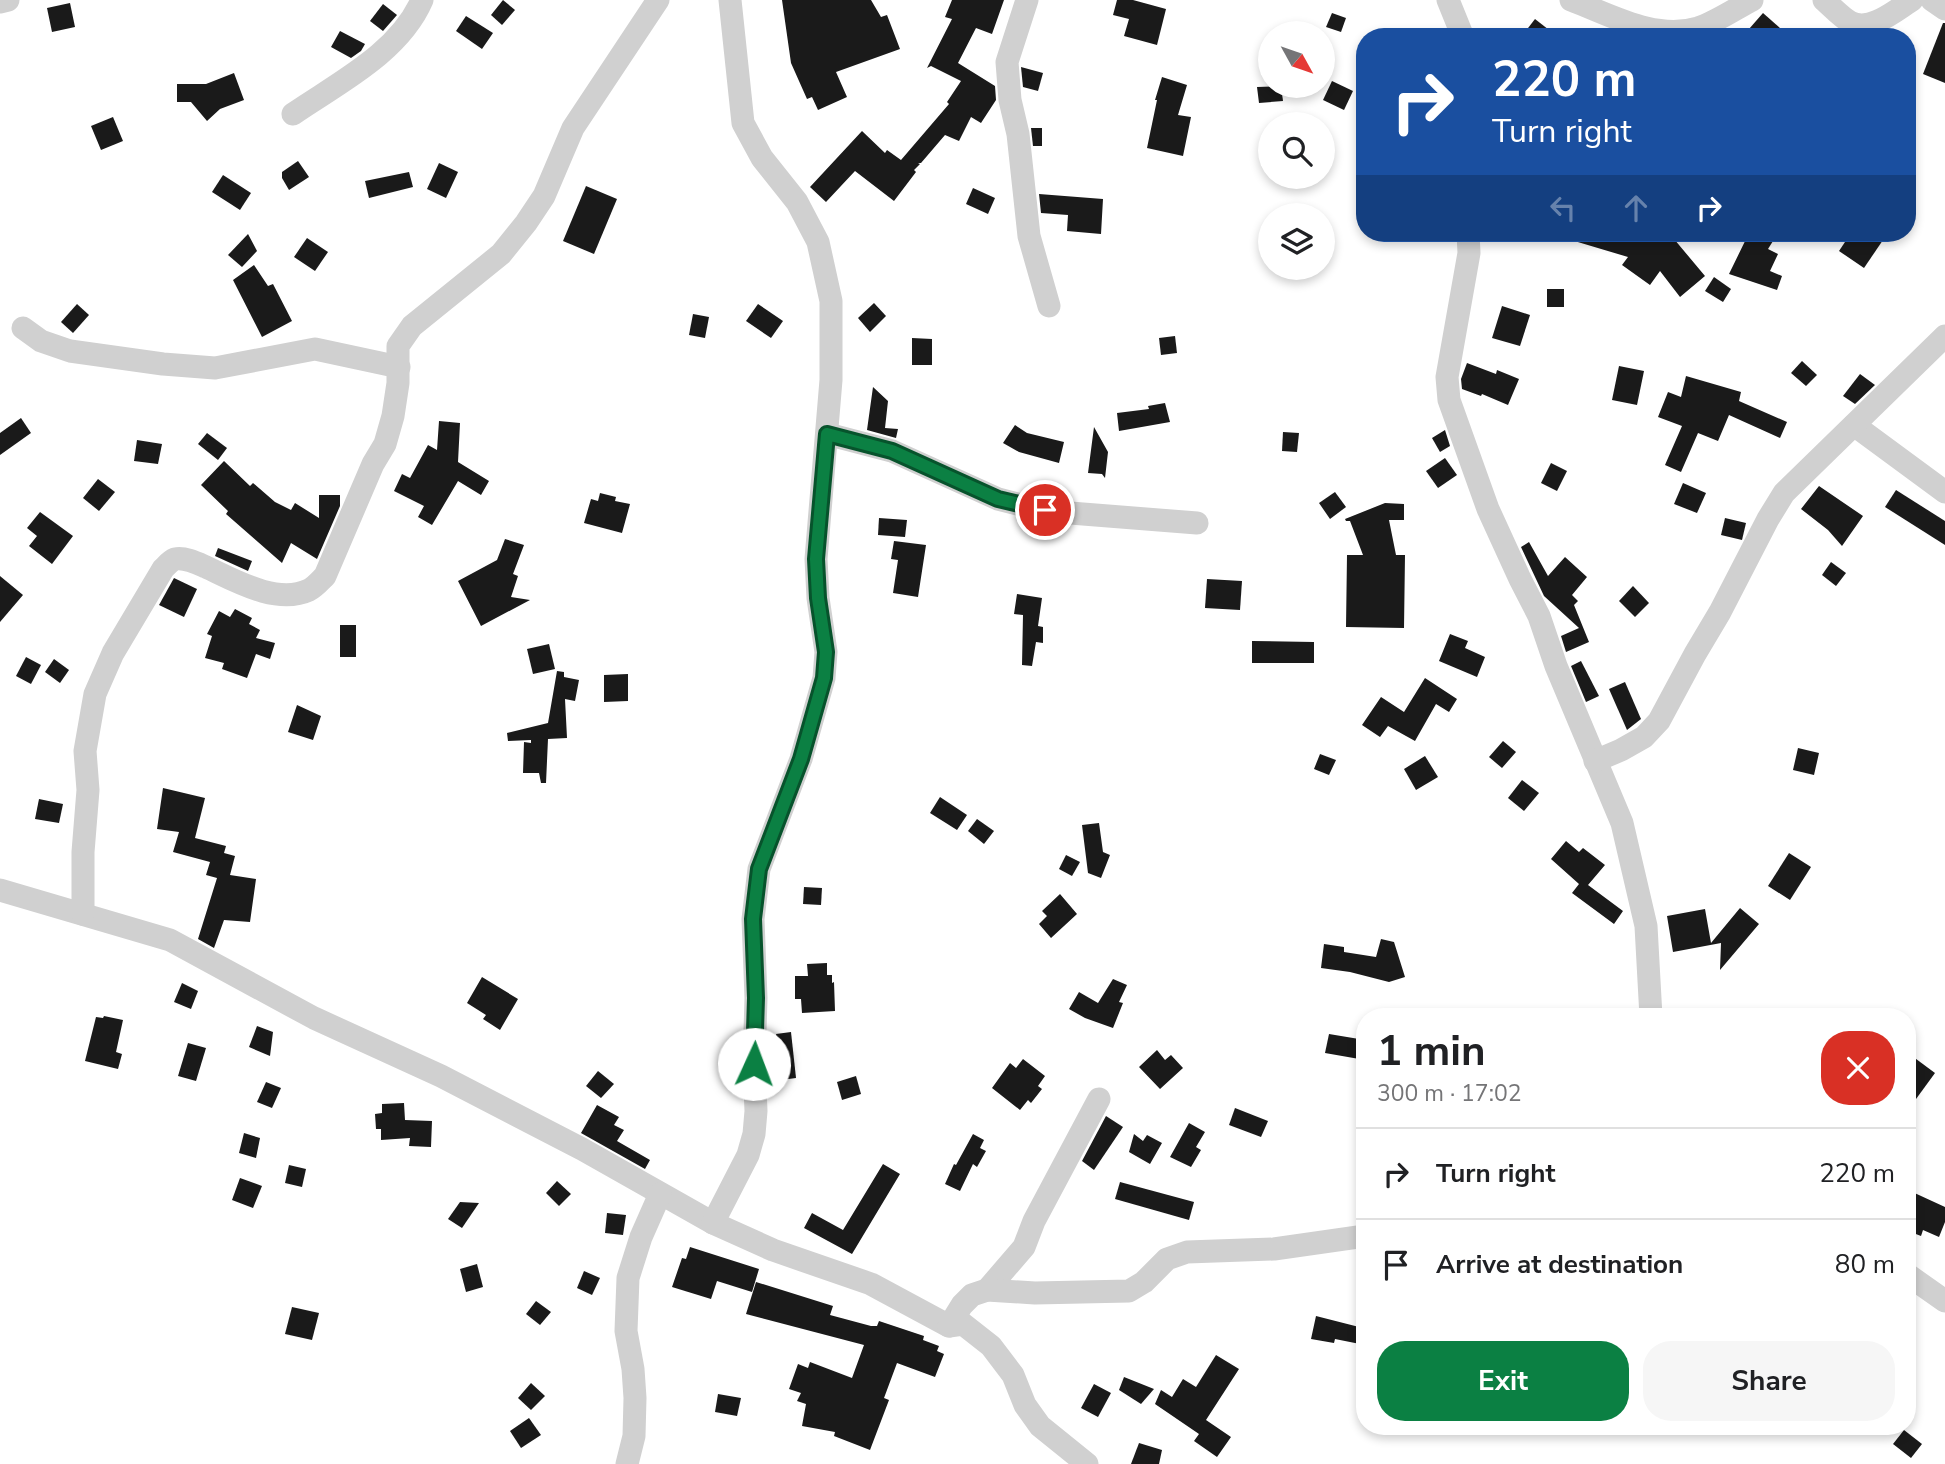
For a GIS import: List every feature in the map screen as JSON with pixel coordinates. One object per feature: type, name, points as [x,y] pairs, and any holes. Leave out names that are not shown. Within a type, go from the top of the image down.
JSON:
[{"type":"street","points":[[0,2],[8,0]]},
{"type":"street","points":[[293,114],[364,66],[391,44],[414,17],[422,0]]},
{"type":"street","points":[[83,914],[83,852],[88,790],[85,751],[95,694],[113,653],[163,569],[178,558],[193,561],[237,581],[275,594],[295,594],[312,589],[325,576],[373,464],[385,444],[393,416],[399,367],[398,346],[412,326],[501,254],[526,223],[544,196],[573,128],[659,0]]},
{"type":"street","points":[[713,1223],[748,1155],[754,1134],[756,998],[753,919],[759,869],[801,759],[824,678],[826,652],[818,598],[816,559],[831,380],[831,301],[818,242],[797,202],[762,158],[743,123],[730,0]]},
{"type":"street","points":[[1027,0],[1007,62],[1029,236],[1049,306]]},
{"type":"street","points":[[1448,0],[1459,28]]},
{"type":"street","points":[[1571,0],[1646,28]]},
{"type":"street","points":[[1699,28],[1752,0]]},
{"type":"street","points":[[1824,0],[1851,23],[1863,26],[1912,0]]},
{"type":"street","points":[[1932,0],[1945,9]]},
{"type":"street","points":[[1468,242],[1469,253],[1447,377],[1449,400],[1488,509],[1539,616],[1556,666],[1622,823],[1646,926],[1651,1008]]},
{"type":"street","points":[[23,328],[41,341],[70,351],[163,364],[215,368],[316,349],[399,367]]},
{"type":"street","points":[[1595,761],[1644,737],[1659,721],[1779,502],[1803,475],[1945,336]]},
{"type":"street","points":[[1854,425],[1945,492]]},
{"type":"street","points":[[827,434],[892,451],[998,499],[1022,505],[1045,510],[1197,523]]},
{"type":"street","points":[[0,890],[170,940],[314,1018],[442,1076],[547,1130],[713,1223],[773,1250],[872,1284],[949,1326],[963,1324],[991,1346],[1013,1375],[1025,1405],[1040,1426],[1079,1462]]},
{"type":"street","points":[[987,1290],[1024,1247],[1034,1221],[1099,1099]]},
{"type":"street","points":[[627,1464],[634,1436],[635,1398],[626,1331],[628,1278],[641,1237],[660,1194]]},
{"type":"street","points":[[949,1326],[961,1305],[972,1295],[987,1290],[1035,1293],[1129,1291],[1144,1282],[1167,1259],[1187,1252],[1274,1249],[1356,1237]]},
{"type":"street","points":[[1916,1281],[1945,1301]]},
{"type":"building","points":[[503,0],[515,10],[502,25],[491,15]]},
{"type":"building","points":[[782,0],[871,0],[881,17],[887,15],[900,49],[836,72],[847,97],[818,110],[812,97],[807,99],[791,63]]},
{"type":"building","points":[[952,0],[1004,0],[992,34],[976,28],[958,63],[995,86],[996,100],[981,123],[971,117],[959,141],[945,135],[921,163],[918,163],[920,164],[914,170],[916,172],[894,201],[855,171],[826,202],[810,187],[862,131],[885,153],[887,150],[901,160],[949,104],[947,102],[961,81],[931,66],[927,68],[952,19],[945,17]]},
{"type":"building","points":[[1117,0],[1133,0],[1166,9],[1157,45],[1124,36],[1129,19],[1113,15]]},
{"type":"building","points":[[70,3],[75,27],[52,32],[47,8]]},
{"type":"building","points":[[383,4],[397,15],[383,31],[370,21]]},
{"type":"building","points":[[1332,13],[1346,18],[1341,32],[1335,30],[1335,21],[1329,21]]},
{"type":"building","points":[[1763,13],[1780,28],[1750,28]]},
{"type":"building","points":[[466,16],[493,33],[482,49],[456,31]]},
{"type":"building","points":[[1535,19],[1546,28],[1528,28]]},
{"type":"building","points":[[1945,23],[1945,83],[1923,74]]},
{"type":"building","points":[[340,31],[365,44],[361,51],[351,58],[331,47]]},
{"type":"building","points":[[1021,67],[1043,73],[1038,91],[1023,87]]},
{"type":"building","points":[[234,73],[244,100],[220,109],[207,121],[191,102],[177,102],[177,84],[206,84]]},
{"type":"building","points":[[1162,77],[1187,85],[1178,115],[1191,117],[1183,156],[1147,148]]},
{"type":"building","points":[[1335,82],[1353,91],[1344,110],[1323,100],[1335,98]]},
{"type":"building","points":[[1258,98],[1283,98],[1283,101],[1259,103]]},
{"type":"building","points":[[113,117],[123,141],[101,150],[91,126]]},
{"type":"building","points":[[1031,128],[1042,128],[1042,146],[1033,146]]},
{"type":"building","points":[[298,161],[309,177],[289,190],[282,178],[282,172]]},
{"type":"building","points":[[439,163],[458,172],[446,198],[427,189]]},
{"type":"building","points":[[409,172],[413,187],[369,198],[365,181]]},
{"type":"building","points":[[223,175],[251,193],[240,210],[212,192]]},
{"type":"building","points":[[586,186],[617,199],[594,254],[563,241]]},
{"type":"building","points":[[973,188],[995,198],[988,214],[966,204]]},
{"type":"building","points":[[1039,194],[1103,199],[1101,234],[1067,231],[1068,215],[1041,213]]},
{"type":"building","points":[[248,234],[257,251],[242,267],[228,255]]},
{"type":"building","points":[[307,238],[328,252],[315,271],[294,257]]},
{"type":"building","points":[[1578,242],[1677,242],[1705,276],[1680,297],[1660,271],[1650,285],[1622,265],[1628,257]]},
{"type":"building","points":[[1745,242],[1772,242],[1768,249],[1778,254],[1770,271],[1782,276],[1777,290],[1729,274]]},
{"type":"building","points":[[1845,242],[1882,242],[1864,268],[1839,251]]},
{"type":"building","points":[[254,265],[268,286],[273,284],[292,321],[262,337],[233,280]]},
{"type":"building","points":[[1714,277],[1731,289],[1723,302],[1705,291]]},
{"type":"building","points":[[1547,289],[1564,289],[1564,307],[1547,307]]},
{"type":"building","points":[[874,303],[886,316],[870,332],[858,318]]},
{"type":"building","points":[[77,304],[89,315],[73,333],[61,322]]},
{"type":"building","points":[[758,304],[783,321],[771,338],[746,321]]},
{"type":"building","points":[[1502,306],[1530,315],[1520,346],[1492,338]]},
{"type":"building","points":[[693,314],[709,317],[705,338],[689,335]]},
{"type":"building","points":[[1175,336],[1177,353],[1161,355],[1159,338]]},
{"type":"building","points":[[912,338],[932,339],[932,365],[912,365]]},
{"type":"building","points":[[1802,361],[1817,375],[1806,386],[1791,373]]},
{"type":"building","points":[[1467,363],[1496,374],[1497,370],[1519,379],[1508,405],[1462,389],[1461,379]]},
{"type":"building","points":[[1619,366],[1644,371],[1637,405],[1612,400]]},
{"type":"building","points":[[1860,374],[1875,385],[1855,404],[1843,396]]},
{"type":"building","points":[[1686,376],[1741,392],[1739,401],[1787,422],[1780,438],[1729,415],[1718,441],[1698,433],[1681,472],[1665,465],[1682,426],[1658,417],[1668,392],[1681,397]]},
{"type":"building","points":[[873,387],[888,401],[885,428],[898,429],[896,438],[867,430]]},
{"type":"building","points":[[1165,403],[1170,422],[1119,431],[1117,413],[1149,409],[1148,406]]},
{"type":"building","points":[[21,418],[31,433],[0,455],[0,433]]},
{"type":"building","points":[[439,421],[460,423],[458,462],[489,481],[481,495],[458,481],[432,525],[418,517],[424,506],[394,491],[402,474],[410,478],[428,445],[437,450]]},
{"type":"building","points":[[1015,425],[1027,433],[1064,442],[1059,463],[1019,452],[1003,443]]},
{"type":"building","points":[[1094,427],[1108,452],[1105,478],[1102,474],[1088,473]]},
{"type":"building","points":[[1445,430],[1450,446],[1440,452],[1432,438]]},
{"type":"building","points":[[1283,432],[1299,433],[1297,452],[1282,451]]},
{"type":"building","points":[[207,433],[227,448],[218,460],[198,444]]},
{"type":"building","points":[[137,440],[162,444],[158,464],[134,461]]},
{"type":"building","points":[[1445,458],[1457,475],[1438,488],[1426,471]]},
{"type":"building","points":[[224,461],[250,486],[253,483],[275,502],[291,510],[295,503],[319,518],[319,495],[340,495],[340,506],[317,559],[291,543],[282,563],[226,514],[228,511],[201,485]]},
{"type":"building","points":[[1551,463],[1567,471],[1557,491],[1541,483]]},
{"type":"building","points":[[98,479],[115,492],[99,511],[83,498]]},
{"type":"building","points":[[1683,483],[1706,493],[1697,513],[1674,504]]},
{"type":"building","points":[[1819,486],[1863,516],[1842,546],[1828,530],[1801,509]]},
{"type":"building","points":[[1896,490],[1945,521],[1945,545],[1885,507]]},
{"type":"building","points":[[1335,492],[1346,507],[1330,519],[1319,503]]},
{"type":"building","points":[[600,493],[616,497],[615,501],[630,504],[622,533],[584,523],[591,499],[598,501]]},
{"type":"building","points":[[1385,503],[1404,504],[1404,520],[1389,520],[1396,555],[1405,555],[1404,628],[1346,627],[1347,555],[1363,555],[1350,521],[1345,519]]},
{"type":"building","points":[[40,512],[73,536],[52,564],[29,546],[37,536],[27,528]]},
{"type":"building","points":[[879,518],[907,520],[905,537],[878,535]]},
{"type":"building","points":[[1725,518],[1746,523],[1742,540],[1721,535]]},
{"type":"building","points":[[505,539],[524,545],[513,574],[518,576],[511,597],[530,600],[481,626],[458,581],[497,560]]},
{"type":"building","points":[[894,541],[926,545],[918,597],[893,593],[898,560],[891,559]]},
{"type":"building","points":[[1529,542],[1548,576],[1565,557],[1587,577],[1572,595],[1578,601],[1574,605],[1589,642],[1566,652],[1561,636],[1579,628],[1544,596],[1521,547]]},
{"type":"building","points":[[218,548],[252,561],[248,571],[215,556]]},
{"type":"building","points":[[1831,562],[1846,573],[1836,586],[1822,575]]},
{"type":"building","points":[[0,576],[23,595],[0,622]]},
{"type":"building","points":[[174,578],[197,589],[184,617],[159,605]]},
{"type":"building","points":[[1207,579],[1242,581],[1240,610],[1205,608]]},
{"type":"building","points":[[1633,586],[1649,603],[1635,617],[1619,601]]},
{"type":"building","points":[[1017,594],[1042,598],[1038,626],[1043,627],[1043,643],[1036,642],[1032,666],[1022,665],[1023,615],[1014,614]]},
{"type":"building","points":[[235,609],[252,618],[249,624],[260,630],[256,638],[275,643],[270,659],[256,654],[247,678],[222,669],[224,663],[205,658],[212,636],[207,634],[219,611],[230,617]]},
{"type":"building","points":[[340,625],[356,625],[356,657],[340,657]]},
{"type":"building","points":[[1450,634],[1468,641],[1465,648],[1485,657],[1477,677],[1439,661]]},
{"type":"building","points":[[1252,641],[1314,642],[1314,663],[1252,663]]},
{"type":"building","points":[[549,644],[555,669],[533,674],[527,649]]},
{"type":"building","points":[[26,657],[41,665],[31,684],[16,676]]},
{"type":"building","points":[[54,659],[69,670],[60,683],[45,672]]},
{"type":"building","points":[[1581,661],[1599,696],[1586,702],[1571,666]]},
{"type":"building","points":[[557,671],[564,672],[564,677],[579,680],[575,701],[565,699],[567,738],[548,739],[546,783],[541,783],[539,773],[523,773],[524,742],[531,743],[531,740],[508,741],[507,733],[548,723]]},
{"type":"building","points":[[628,674],[628,701],[604,702],[604,675]]},
{"type":"building","points":[[1425,678],[1457,699],[1449,712],[1436,704],[1415,741],[1388,726],[1380,737],[1362,725],[1381,697],[1404,712]]},
{"type":"building","points":[[1625,682],[1641,719],[1627,730],[1609,689]]},
{"type":"building","points":[[297,705],[321,716],[313,740],[288,732]]},
{"type":"building","points":[[1503,741],[1516,752],[1502,768],[1489,757]]},
{"type":"building","points":[[1798,748],[1819,753],[1814,775],[1793,770]]},
{"type":"building","points":[[1320,754],[1336,760],[1329,775],[1314,769]]},
{"type":"building","points":[[1425,756],[1438,777],[1416,790],[1404,769]]},
{"type":"building","points":[[1522,780],[1539,793],[1524,811],[1508,798]]},
{"type":"building","points":[[163,788],[205,798],[195,838],[226,846],[224,853],[235,856],[230,875],[256,879],[250,922],[224,920],[214,948],[198,939],[217,878],[206,875],[210,862],[173,852],[179,832],[157,829]]},
{"type":"building","points":[[940,797],[967,815],[957,830],[930,813]]},
{"type":"building","points":[[39,799],[63,804],[59,823],[35,819]]},
{"type":"building","points":[[977,819],[994,831],[984,844],[968,831]]},
{"type":"building","points":[[1099,823],[1103,852],[1110,855],[1101,878],[1088,873],[1082,825]]},
{"type":"building","points":[[1566,841],[1579,852],[1583,848],[1605,865],[1588,885],[1623,911],[1614,924],[1572,893],[1579,884],[1551,859]]},
{"type":"building","points":[[1789,853],[1811,867],[1790,900],[1768,886]]},
{"type":"building","points":[[1066,855],[1080,862],[1072,876],[1059,869]]},
{"type":"building","points":[[804,887],[822,888],[821,905],[803,904]]},
{"type":"building","points":[[1060,894],[1077,914],[1051,938],[1039,924],[1047,916],[1042,911]]},
{"type":"building","points":[[1740,908],[1759,924],[1720,970],[1721,943],[1673,952],[1667,916],[1705,909],[1711,943]]},
{"type":"building","points":[[1381,939],[1394,942],[1405,977],[1389,982],[1321,968],[1324,944],[1344,947],[1344,952],[1376,957]]},
{"type":"building","points":[[827,963],[827,975],[832,975],[832,983],[834,982],[835,1011],[802,1013],[801,999],[795,999],[795,976],[808,976],[807,964]]},
{"type":"building","points":[[482,977],[518,999],[500,1030],[483,1019],[486,1015],[467,1003]]},
{"type":"building","points":[[1113,979],[1127,985],[1119,1002],[1123,1003],[1113,1028],[1069,1009],[1079,992],[1098,1003]]},
{"type":"building","points":[[182,983],[198,991],[191,1009],[174,1002]]},
{"type":"building","points":[[96,1017],[123,1020],[116,1052],[122,1054],[118,1069],[85,1061]]},
{"type":"building","points":[[257,1026],[273,1032],[270,1056],[249,1047]]},
{"type":"building","points":[[791,1032],[796,1078],[781,1080],[776,1034]]},
{"type":"building","points":[[1329,1034],[1356,1038],[1356,1058],[1325,1053]]},
{"type":"building","points":[[188,1043],[206,1048],[196,1081],[178,1076]]},
{"type":"building","points":[[1157,1050],[1165,1060],[1171,1055],[1183,1068],[1160,1089],[1139,1067]]},
{"type":"building","points":[[1023,1059],[1045,1076],[1038,1086],[1042,1089],[1031,1103],[1028,1100],[1020,1110],[992,1088],[1010,1063],[1016,1068]]},
{"type":"building","points":[[1916,1059],[1935,1073],[1916,1099]]},
{"type":"building","points":[[598,1071],[614,1084],[601,1098],[586,1086]]},
{"type":"building","points":[[856,1076],[861,1094],[842,1100],[837,1082]]},
{"type":"building","points":[[266,1082],[281,1088],[272,1108],[257,1102]]},
{"type":"building","points":[[404,1103],[405,1120],[432,1121],[431,1147],[409,1146],[410,1138],[381,1140],[381,1129],[376,1129],[375,1114],[382,1113],[382,1104]]},
{"type":"building","points":[[597,1105],[619,1117],[614,1125],[624,1130],[617,1141],[650,1160],[645,1169],[581,1133]]},
{"type":"building","points":[[1235,1108],[1268,1121],[1261,1137],[1229,1125]]},
{"type":"building","points":[[1106,1116],[1123,1127],[1094,1170],[1082,1161]]},
{"type":"building","points":[[1189,1123],[1205,1132],[1196,1147],[1201,1150],[1191,1167],[1170,1157]]},
{"type":"building","points":[[244,1133],[260,1138],[256,1158],[239,1153]]},
{"type":"building","points":[[973,1134],[984,1140],[980,1148],[986,1151],[977,1167],[973,1164],[960,1191],[945,1184]]},
{"type":"building","points":[[1134,1134],[1143,1141],[1147,1135],[1162,1143],[1150,1164],[1129,1152]]},
{"type":"building","points":[[883,1164],[900,1174],[852,1254],[804,1228],[812,1213],[843,1230]]},
{"type":"building","points":[[289,1165],[306,1169],[302,1187],[285,1183]]},
{"type":"building","points":[[240,1178],[262,1186],[253,1208],[232,1200]]},
{"type":"building","points":[[557,1181],[571,1194],[559,1206],[546,1193]]},
{"type":"building","points":[[1120,1182],[1194,1202],[1189,1220],[1115,1199]]},
{"type":"building","points":[[1916,1194],[1945,1207],[1945,1222],[1939,1237],[1923,1230],[1921,1236],[1916,1234]]},
{"type":"building","points":[[460,1202],[479,1203],[462,1228],[448,1219]]},
{"type":"building","points":[[607,1213],[626,1215],[623,1235],[605,1233]]},
{"type":"building","points":[[690,1247],[759,1269],[752,1292],[717,1281],[711,1299],[672,1287],[682,1258],[686,1259]]},
{"type":"building","points":[[477,1264],[483,1287],[466,1292],[460,1269]]},
{"type":"building","points":[[584,1271],[600,1278],[592,1295],[577,1288]]},
{"type":"building","points":[[756,1282],[833,1306],[830,1315],[871,1326],[877,1326],[879,1321],[924,1336],[923,1340],[939,1346],[937,1351],[944,1354],[935,1377],[897,1363],[884,1398],[889,1400],[870,1450],[834,1436],[835,1432],[802,1426],[806,1404],[797,1401],[801,1393],[789,1389],[798,1364],[808,1368],[810,1362],[852,1378],[864,1345],[746,1314]]},
{"type":"building","points":[[536,1301],[551,1312],[540,1325],[526,1314]]},
{"type":"building","points":[[292,1307],[319,1313],[312,1340],[285,1334]]},
{"type":"building","points":[[1316,1316],[1356,1326],[1356,1343],[1335,1339],[1334,1343],[1311,1339]]},
{"type":"building","points":[[1216,1355],[1239,1369],[1206,1420],[1231,1437],[1217,1457],[1194,1441],[1199,1434],[1155,1404],[1161,1390],[1172,1397],[1183,1379],[1196,1387]]},
{"type":"building","points":[[1124,1377],[1154,1389],[1141,1404],[1119,1390]]},
{"type":"building","points":[[531,1383],[545,1396],[531,1410],[518,1398]]},
{"type":"building","points":[[1094,1384],[1111,1393],[1098,1417],[1081,1408]]},
{"type":"building","points":[[718,1394],[741,1398],[737,1416],[715,1412]]},
{"type":"building","points":[[529,1418],[541,1435],[521,1448],[510,1431]]},
{"type":"building","points":[[1900,1435],[1910,1435],[1922,1444],[1911,1458],[1893,1444]]},
{"type":"building","points":[[1139,1443],[1162,1450],[1159,1464],[1131,1464]]},
{"type":"route","points":[[754,1064],[756,998],[753,919],[759,869],[780,808],[801,759],[824,678],[826,652],[818,598],[816,559],[827,434],[892,451],[998,499],[1045,510]]}]
